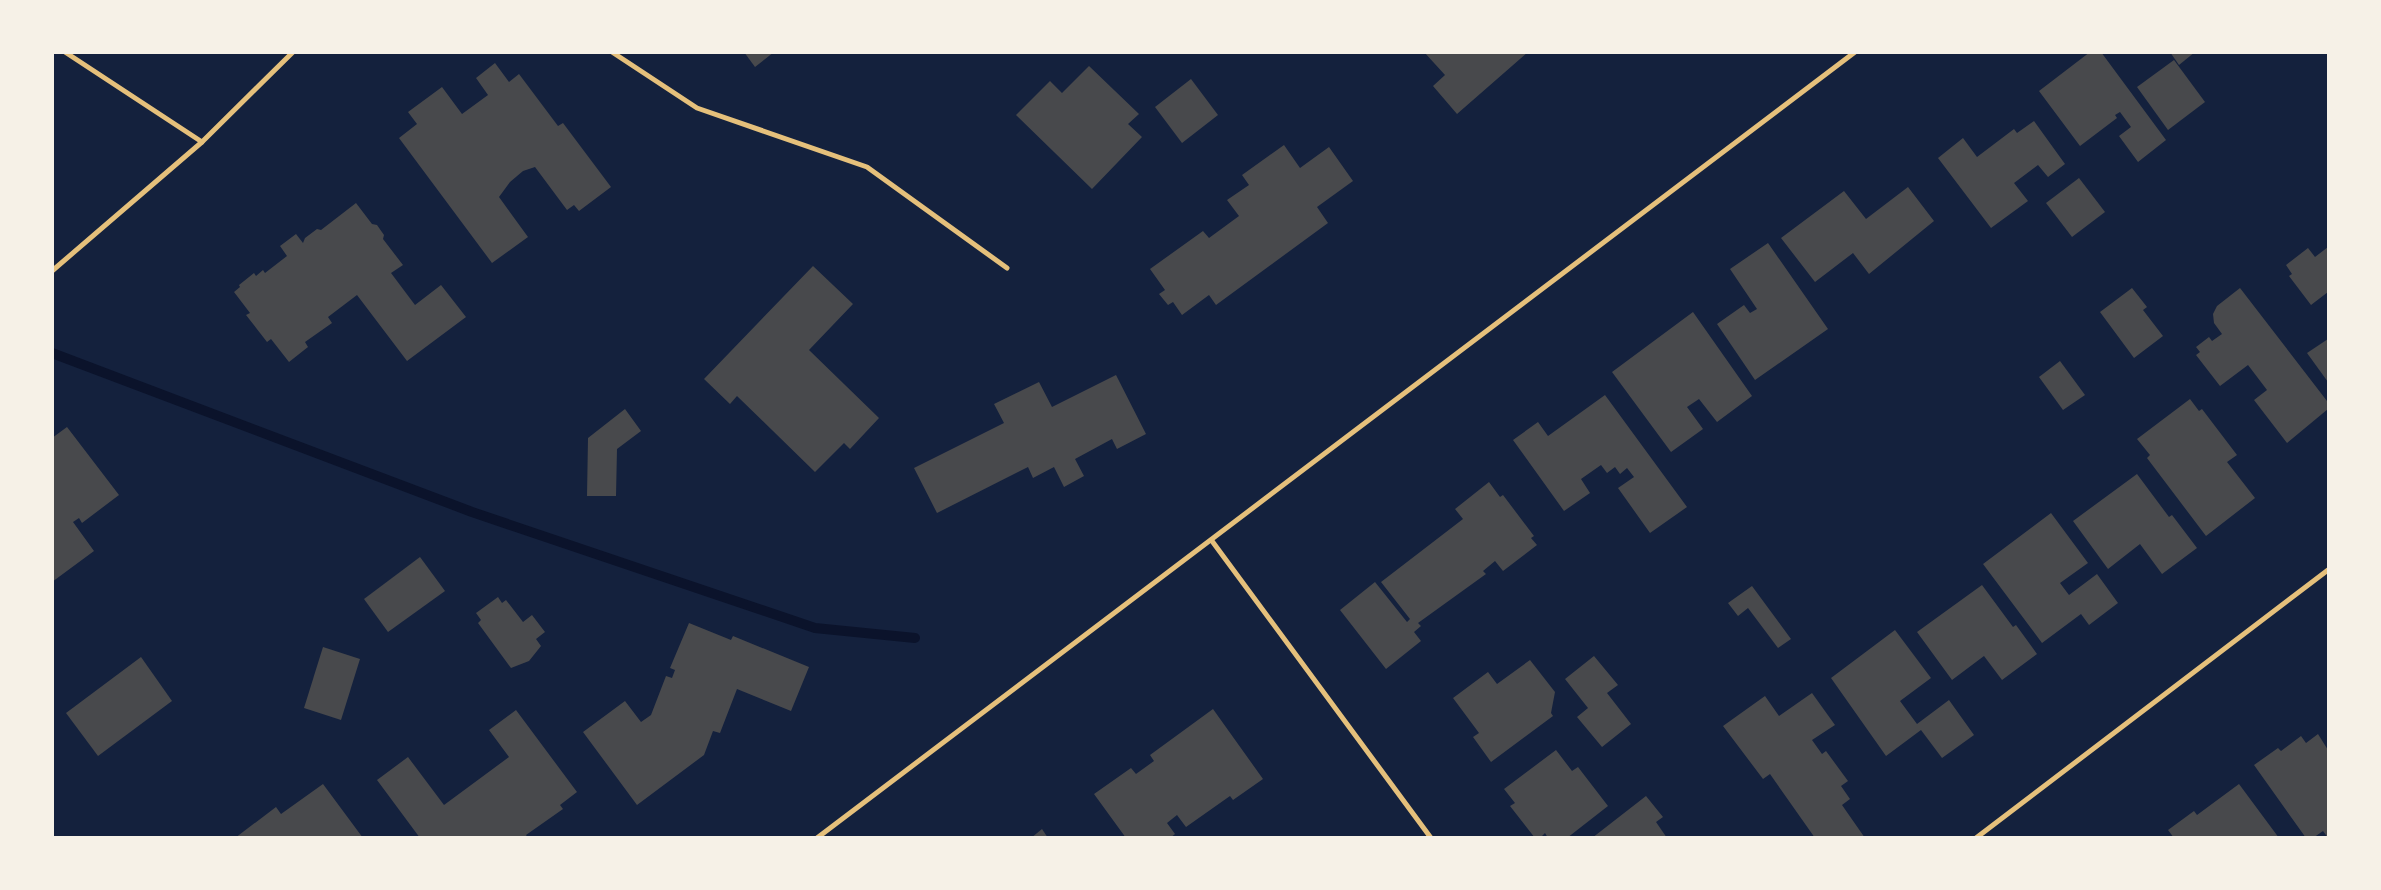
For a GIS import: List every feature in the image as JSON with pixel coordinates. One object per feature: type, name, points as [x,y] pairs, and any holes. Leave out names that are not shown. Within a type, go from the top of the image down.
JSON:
[{"type":"street","points":[[65,52],[202,142]]},
{"type":"street","points":[[52,271],[202,142],[293,52]]},
{"type":"street","points":[[612,52],[697,108],[867,167],[1007,268]]},
{"type":"street","points":[[817,838],[1212,541],[1855,52]]},
{"type":"street","points":[[1212,541],[1431,838]]},
{"type":"street","points":[[1976,838],[2328,570]]},
{"type":"building","points":[[744,52],[774,52],[755,67]]},
{"type":"building","points":[[1424,52],[1528,52],[1457,114],[1433,86],[1445,75]]},
{"type":"building","points":[[2090,52],[2101,52],[2166,140],[2138,162],[2119,136],[2131,127],[2120,112],[2115,115],[2117,118],[2080,146],[2039,91]]},
{"type":"building","points":[[2170,52],[2195,52],[2179,65]]},
{"type":"building","points":[[2174,60],[2205,102],[2168,130],[2137,87]]},
{"type":"building","points":[[495,63],[509,82],[519,74],[558,126],[563,123],[611,187],[579,211],[574,205],[567,210],[535,167],[523,171],[510,182],[499,197],[528,237],[492,263],[399,138],[417,124],[408,112],[442,87],[462,114],[488,95],[476,78]]},
{"type":"building","points":[[1089,66],[1139,114],[1128,124],[1142,137],[1092,189],[1016,115],[1050,81],[1062,93]]},
{"type":"building","points":[[1191,79],[1218,115],[1182,143],[1155,107]]},
{"type":"building","points":[[2034,121],[2065,164],[2048,177],[2038,165],[2014,183],[2028,201],[1991,228],[1938,158],[1963,138],[1977,157],[2014,129],[2017,133]]},
{"type":"building","points":[[1284,145],[1300,168],[1329,147],[1353,181],[1317,207],[1328,223],[1216,305],[1209,295],[1182,315],[1173,302],[1168,305],[1159,294],[1165,290],[1150,269],[1203,231],[1209,238],[1239,216],[1227,200],[1249,185],[1242,175]]},
{"type":"building","points":[[2079,178],[2105,212],[2072,237],[2046,203]]},
{"type":"building","points":[[1908,187],[1934,221],[1869,274],[1853,253],[1815,282],[1781,238],[1844,191],[1866,219]]},
{"type":"building","points":[[356,203],[372,224],[377,225],[384,235],[383,239],[403,265],[391,273],[415,305],[441,285],[466,317],[407,361],[357,295],[328,317],[332,323],[305,342],[308,347],[289,362],[271,339],[267,342],[246,315],[250,313],[234,292],[240,287],[239,285],[254,273],[256,276],[263,270],[265,273],[287,256],[280,246],[296,234],[303,243],[305,238],[317,229],[321,230]]},
{"type":"building","points":[[1768,243],[1828,329],[1755,380],[1717,324],[1744,305],[1750,313],[1757,309],[1730,269]]},
{"type":"building","points":[[2328,247],[2328,292],[2311,305],[2289,276],[2292,274],[2286,265],[2308,248],[2315,257]]},
{"type":"building","points":[[813,266],[853,304],[809,350],[879,418],[850,449],[844,443],[815,472],[737,396],[730,404],[704,379]]},
{"type":"building","points":[[2132,288],[2147,307],[2143,310],[2163,336],[2134,358],[2100,312]]},
{"type":"building","points":[[2240,288],[2328,400],[2328,409],[2287,443],[2254,400],[2267,390],[2248,365],[2220,386],[2196,355],[2200,352],[2196,347],[2209,337],[2212,341],[2222,334],[2214,323],[2213,314],[2217,306]]},
{"type":"building","points":[[1693,312],[1752,396],[1717,422],[1699,399],[1687,407],[1703,429],[1671,452],[1612,372]]},
{"type":"building","points":[[2328,339],[2328,382],[2307,353]]},
{"type":"building","points":[[2060,361],[2085,395],[2063,410],[2039,377]]},
{"type":"building","points":[[1116,375],[1146,434],[1117,449],[1112,439],[1075,459],[1084,476],[1064,487],[1054,467],[1033,478],[1028,467],[937,513],[914,468],[1004,423],[994,404],[1039,382],[1052,407]]},
{"type":"building","points":[[1605,395],[1687,507],[1650,533],[1618,488],[1634,477],[1627,468],[1620,474],[1615,467],[1607,473],[1601,465],[1581,479],[1590,493],[1564,511],[1513,440],[1538,422],[1548,436]]},
{"type":"building","points":[[2190,399],[2199,411],[2202,409],[2237,455],[2227,462],[2255,498],[2206,536],[2147,458],[2150,455],[2137,439]]},
{"type":"building","points":[[625,409],[641,431],[617,449],[616,496],[587,496],[588,438]]},
{"type":"building","points":[[67,427],[119,495],[82,523],[79,518],[73,522],[94,551],[52,582],[52,438]]},
{"type":"building","points":[[2137,474],[2169,517],[2172,515],[2197,548],[2162,574],[2140,544],[2108,569],[2073,521]]},
{"type":"building","points":[[1489,482],[1500,497],[1503,495],[1534,536],[1531,538],[1537,545],[1503,571],[1495,561],[1483,571],[1486,574],[1418,623],[1421,626],[1414,632],[1421,641],[1386,669],[1340,610],[1375,582],[1407,622],[1410,619],[1381,582],[1463,519],[1455,509]]},
{"type":"building","points":[[2051,513],[2088,563],[2060,583],[2069,595],[2097,574],[2118,603],[2089,625],[2081,614],[2042,643],[1983,564]]},
{"type":"building","points":[[420,557],[445,591],[388,632],[364,599]]},
{"type":"building","points":[[1982,585],[2013,627],[2016,625],[2037,654],[2002,680],[1984,656],[1952,680],[1917,632]]},
{"type":"building","points":[[1752,586],[1791,639],[1778,648],[1748,608],[1738,616],[1728,603]]},
{"type":"building","points":[[498,597],[502,603],[506,600],[523,622],[532,615],[545,632],[536,639],[541,646],[529,661],[511,668],[478,623],[481,620],[476,613]]},
{"type":"building","points":[[689,623],[731,640],[733,636],[809,667],[791,711],[737,689],[720,733],[713,731],[704,755],[637,805],[583,732],[625,701],[641,722],[651,715],[666,676],[672,678],[675,670],[670,668]]},
{"type":"building","points":[[1895,630],[1931,678],[1900,701],[1917,724],[1949,700],[1974,735],[1942,758],[1921,730],[1886,756],[1831,678]]},
{"type":"building","points":[[323,647],[360,659],[341,720],[304,708]]},
{"type":"building","points":[[1594,656],[1618,685],[1607,693],[1631,724],[1602,747],[1577,717],[1588,708],[1565,679]]},
{"type":"building","points":[[141,657],[172,701],[98,756],[66,713]]},
{"type":"building","points":[[1530,660],[1555,692],[1551,713],[1553,716],[1491,762],[1473,737],[1479,733],[1453,698],[1488,672],[1497,684]]},
{"type":"building","points":[[1812,693],[1835,725],[1812,740],[1822,754],[1826,751],[1848,781],[1841,786],[1850,799],[1842,805],[1865,838],[1815,838],[1770,774],[1763,779],[1723,726],[1765,696],[1779,716]]},
{"type":"building","points":[[1213,709],[1263,779],[1233,800],[1230,796],[1186,827],[1177,815],[1167,823],[1175,834],[1170,838],[1126,838],[1094,794],[1131,768],[1136,774],[1154,761],[1150,755]]},
{"type":"building","points":[[516,710],[577,792],[560,805],[563,809],[526,835],[528,838],[420,838],[377,780],[408,757],[444,805],[509,757],[489,730]]},
{"type":"building","points":[[2318,734],[2328,750],[2328,838],[2323,831],[2313,838],[2306,838],[2254,765],[2278,748],[2281,751],[2301,736],[2306,743]]},
{"type":"building","points":[[1556,750],[1572,771],[1578,767],[1608,806],[1567,838],[1548,838],[1545,833],[1540,838],[1535,838],[1510,806],[1515,803],[1504,789]]},
{"type":"building","points":[[323,784],[363,838],[235,838],[276,807],[281,814]]},
{"type":"building","points":[[2239,784],[2279,838],[2174,838],[2168,830],[2194,811],[2197,815]]},
{"type":"building","points":[[1646,796],[1663,817],[1656,822],[1667,838],[1592,838]]},
{"type":"building","points":[[1042,829],[1048,838],[1031,838]]},
{"type":"waterway","points":[[52,353],[472,512],[815,628],[915,638]]}]
